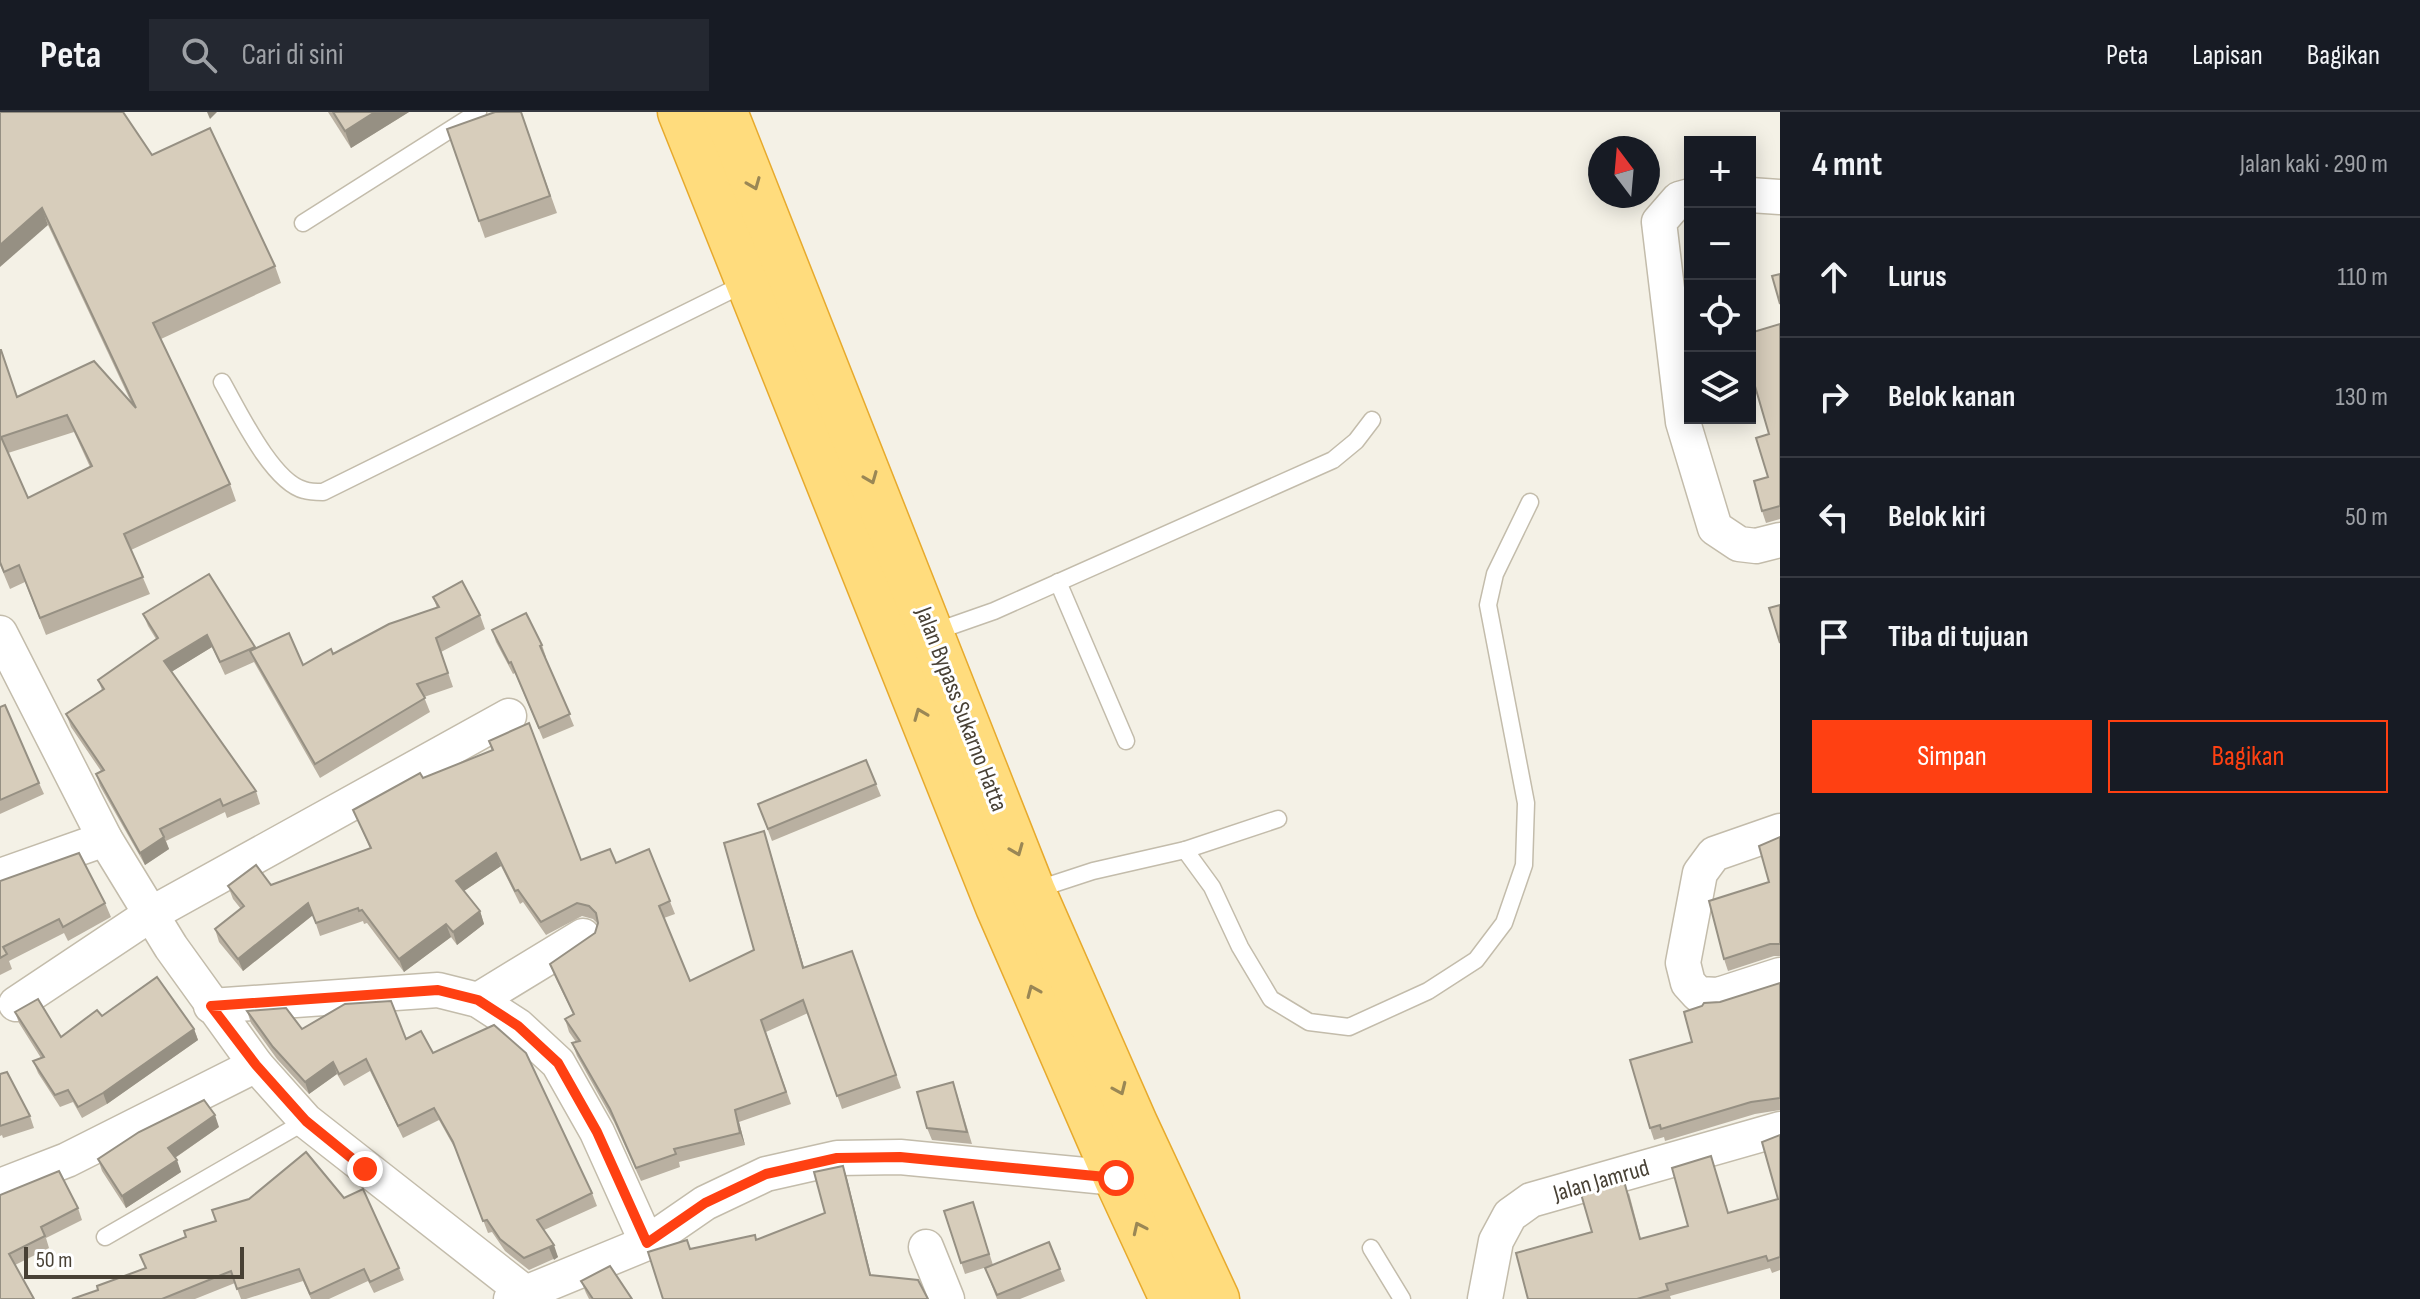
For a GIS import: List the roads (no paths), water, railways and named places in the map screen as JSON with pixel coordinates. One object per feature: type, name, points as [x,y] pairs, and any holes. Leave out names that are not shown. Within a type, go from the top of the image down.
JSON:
[{"type":"highway","name":"Jalan Bypass Sukarno Hatta","points":[[680,112],[1004,921],[1172,1299]]},
{"type":"highway","name":"Jalan Bypass Sukarno Hatta","points":[[725,112],[1033,891],[1147,1151],[1217,1299]]},
{"type":"highway","points":[[781,369],[794,383],[812,385],[821,377],[821,352]]},
{"type":"highway","points":[[812,447],[810,429],[822,412],[837,414],[853,432]]},
{"type":"street","points":[[1756,195],[1780,197]]},
{"type":"street","points":[[1684,198],[1679,199],[1659,222],[1683,422],[1715,528],[1739,544],[1756,546],[1780,540]]},
{"type":"street","points":[[0,633],[105,839],[211,1006],[256,1065],[306,1121],[430,1216],[523,1298],[647,1243],[705,1203],[766,1174],[837,1158],[900,1157],[1116,1178]]},
{"type":"street","points":[[16,1004],[151,914],[509,716]]},
{"type":"street","points":[[1780,831],[1714,854],[1700,873],[1683,963],[1688,983],[1698,994],[1718,995],[1780,975]]},
{"type":"street","points":[[0,876],[105,839]]},
{"type":"street","points":[[478,1000],[583,936]]},
{"type":"street","points":[[211,1006],[438,990],[478,1000],[518,1026],[558,1063],[597,1132],[647,1243]]},
{"type":"street","points":[[0,1186],[67,1160],[256,1065]]},
{"type":"street","name":"Jalan Jamrud","points":[[1485,1299],[1496,1241],[1510,1215],[1531,1200],[1780,1129]]},
{"type":"street","points":[[926,1247],[947,1299]]},
{"type":"lane","points":[[303,223],[478,112]]},
{"type":"lane","points":[[222,382],[283,478],[302,490],[323,492],[746,283]]},
{"type":"lane","points":[[932,632],[994,611],[1333,460],[1356,441],[1372,420]]},
{"type":"lane","points":[[1185,850],[1212,887],[1240,947],[1271,999],[1309,1022],[1349,1027],[1428,991],[1476,960],[1504,923],[1524,865],[1526,803],[1488,605],[1495,574],[1530,502]]},
{"type":"lane","points":[[1058,582],[1126,741]]},
{"type":"lane","points":[[1033,891],[1093,871],[1185,850],[1278,819]]},
{"type":"lane","points":[[105,1237],[306,1121]]},
{"type":"lane","points":[[1371,1248],[1402,1299]]}]
